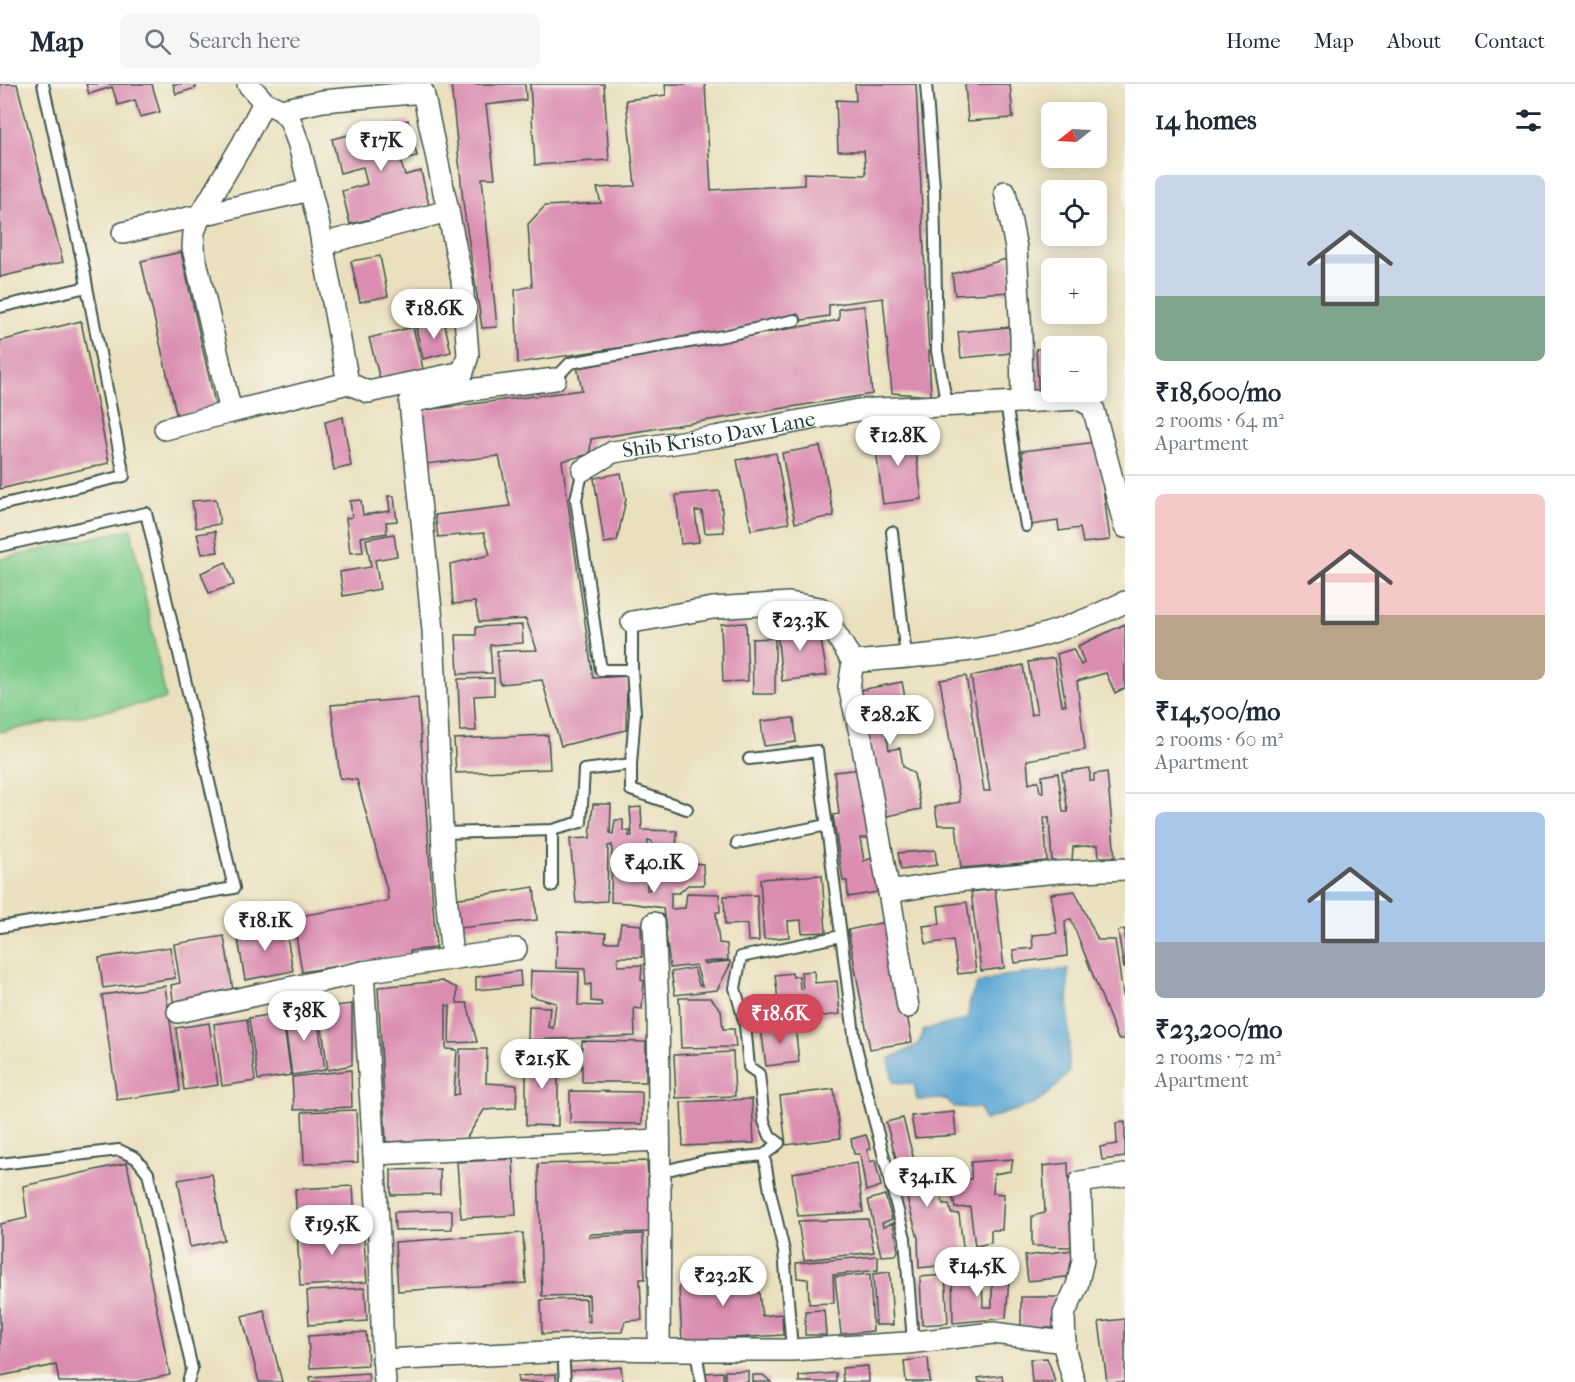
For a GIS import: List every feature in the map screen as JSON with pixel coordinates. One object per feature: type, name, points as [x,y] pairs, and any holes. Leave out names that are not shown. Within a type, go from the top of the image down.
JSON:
[{"type":"street","points":[[248,84],[290,120],[299,146],[322,244],[348,383]]},
{"type":"street","points":[[165,429],[348,383],[368,392],[462,372],[468,356],[462,280],[423,92],[272,106],[243,143],[200,216],[194,232],[193,248],[231,412]]},
{"type":"street","points":[[123,233],[310,190]]},
{"type":"street","points":[[1005,192],[1016,248],[1021,335],[1014,402]]},
{"type":"street","points":[[322,244],[448,212]]},
{"type":"street","points":[[452,958],[444,872],[432,630],[410,402],[469,390],[555,379]]},
{"type":"street","name":"Shib Kristo Daw Lane","points":[[584,470],[613,452],[715,437],[858,410],[1079,399],[1093,407],[1125,527]]},
{"type":"street","points":[[853,662],[963,651],[1034,638],[1085,621],[1125,602]]},
{"type":"street","points":[[632,622],[713,608],[789,603],[820,608],[853,662],[849,687],[861,737],[908,1008]]},
{"type":"street","points":[[889,892],[956,881],[1125,869]]},
{"type":"street","points":[[654,923],[658,1006],[660,1172],[659,1350]]},
{"type":"street","points":[[178,1012],[363,972],[516,949]]},
{"type":"street","points":[[363,972],[385,1382]]},
{"type":"street","points":[[374,1155],[659,1140]]},
{"type":"street","points":[[1074,1382],[1065,1350],[1064,1314],[1077,1286],[1083,1260],[1080,1182],[1125,1175]]},
{"type":"street","points":[[383,1360],[607,1349],[792,1350],[913,1342],[993,1333],[1065,1342]]},
{"type":"lane","points":[[0,504],[124,476],[87,287],[43,84]]},
{"type":"lane","points":[[926,84],[934,187],[937,351],[947,406]]},
{"type":"lane","points":[[0,307],[87,287]]},
{"type":"lane","points":[[555,379],[570,363],[723,336],[795,320]]},
{"type":"lane","points":[[1014,402],[1026,526]]},
{"type":"lane","points":[[584,470],[576,499],[601,670],[632,670]]},
{"type":"lane","points":[[0,546],[146,513],[234,888],[0,927]]},
{"type":"lane","points":[[892,532],[906,657]]},
{"type":"lane","points":[[632,622],[635,713],[631,764],[632,790],[687,809]]},
{"type":"lane","points":[[749,759],[817,751],[855,1042],[905,1238],[913,1342]]},
{"type":"lane","points":[[442,833],[552,830],[581,822],[584,770],[631,764]]},
{"type":"lane","points":[[736,843],[827,825]]},
{"type":"lane","points":[[552,830],[552,886]]},
{"type":"lane","points":[[660,1172],[704,1161],[764,1155],[779,1143],[770,1136],[764,1121],[759,1074],[749,1067],[745,1024],[735,988],[741,957],[842,936]]},
{"type":"lane","points":[[0,1164],[118,1150],[136,1158],[148,1173],[192,1369],[188,1382]]},
{"type":"lane","points":[[764,1155],[783,1251],[792,1350]]},
{"type":"lane","points":[[696,1350],[701,1382]]},
{"type":"lane","points":[[563,1351],[565,1382]]},
{"type":"green space","points":[[131,529],[166,699],[0,732],[0,559]]},
{"type":"water","points":[[1068,969],[1069,1072],[1056,1087],[1035,1104],[984,1120],[980,1108],[953,1107],[947,1099],[917,1100],[914,1084],[893,1082],[889,1059],[918,1045],[924,1030],[968,1019],[970,999],[978,983],[1003,976]]},
{"type":"building","points":[[0,84],[17,84],[63,262],[0,277]]},
{"type":"building","points":[[86,84],[152,84],[160,112],[140,117],[135,100],[118,105],[112,87],[89,94]]},
{"type":"building","points":[[173,84],[195,84],[196,88],[176,94]]},
{"type":"building","points":[[451,84],[525,84],[526,100],[486,105],[495,178],[482,178],[497,327],[482,328],[464,210]]},
{"type":"building","points":[[530,84],[604,84],[609,160],[535,165]]},
{"type":"building","points":[[665,84],[705,84],[711,190],[804,185],[804,173],[866,175],[864,151],[838,151],[836,100],[856,101],[855,84],[916,84],[931,396],[892,393],[883,298],[829,305],[829,316],[518,363],[515,290],[532,286],[528,224],[545,206],[601,203],[597,188],[635,186],[626,100],[666,95]]},
{"type":"building","points":[[965,84],[1010,84],[1013,118],[968,121]]},
{"type":"building","points":[[408,120],[417,156],[400,160],[405,175],[421,171],[429,205],[350,224],[342,191],[367,184],[363,167],[340,173],[332,139]]},
{"type":"building","points":[[181,252],[216,408],[177,417],[141,261]]},
{"type":"building","points":[[380,256],[388,296],[360,302],[351,261]]},
{"type":"building","points":[[1010,258],[1012,292],[955,295],[952,274]]},
{"type":"building","points":[[864,306],[872,394],[591,439],[590,454],[562,461],[593,678],[627,676],[626,730],[561,746],[542,680],[500,684],[497,651],[537,650],[526,619],[479,622],[475,602],[453,604],[450,564],[490,555],[484,533],[438,537],[435,515],[510,506],[499,456],[425,464],[417,411],[582,390],[577,366],[839,320],[839,309]]},
{"type":"building","points":[[81,321],[109,463],[0,489],[0,341]]},
{"type":"building","points":[[444,321],[451,352],[423,359],[416,328]]},
{"type":"building","points":[[413,327],[424,373],[381,383],[369,338]]},
{"type":"building","points":[[1009,327],[1011,353],[961,358],[958,332]]},
{"type":"building","points":[[1036,349],[1041,349],[1041,397],[1039,398]]},
{"type":"building","points":[[343,417],[351,466],[334,470],[325,422]]},
{"type":"building","points":[[913,429],[922,499],[883,504],[874,434]]},
{"type":"building","points":[[1097,442],[1110,540],[1083,543],[1080,528],[1059,531],[1058,521],[1031,525],[1022,451]]},
{"type":"building","points":[[820,446],[834,516],[795,523],[782,453]]},
{"type":"building","points":[[776,453],[789,523],[751,530],[737,460]]},
{"type":"building","points":[[621,473],[626,499],[617,541],[604,543],[594,478]]},
{"type":"building","points":[[720,491],[724,532],[705,533],[702,511],[695,511],[699,542],[681,544],[676,495]]},
{"type":"building","points":[[388,496],[394,496],[397,521],[386,522],[387,533],[361,537],[363,552],[350,553],[346,518],[352,517],[350,501],[361,500],[363,515],[390,511]]},
{"type":"building","points":[[216,499],[220,524],[196,528],[192,501]]},
{"type":"building","points":[[215,531],[218,552],[202,554],[197,534]]},
{"type":"building","points":[[394,534],[397,556],[375,560],[380,589],[343,596],[340,572],[371,567],[366,539]]},
{"type":"building","points":[[226,562],[234,585],[209,593],[201,573]]},
{"type":"building","points":[[791,620],[820,634],[827,675],[782,681],[776,622]]},
{"type":"building","points":[[746,623],[748,681],[723,682],[721,624]]},
{"type":"building","points":[[1125,624],[1125,688],[1115,693],[1106,673],[1077,681],[1085,750],[1027,760],[1029,784],[1038,781],[1040,792],[1043,792],[1042,776],[1058,773],[1063,812],[1068,812],[1062,772],[1090,768],[1090,781],[1094,781],[1094,774],[1107,772],[1115,857],[1099,857],[1098,845],[1073,847],[1072,861],[1052,862],[1049,817],[1044,817],[1047,861],[961,868],[956,825],[938,825],[935,807],[960,802],[940,680],[966,676],[984,791],[990,791],[971,676],[1023,665],[1031,715],[1037,714],[1028,662],[1054,658],[1062,705],[1066,705],[1057,654],[1073,649],[1081,665],[1084,663],[1078,646]]},
{"type":"building","points":[[522,625],[523,643],[490,645],[492,673],[458,674],[456,635],[476,635],[476,627]]},
{"type":"building","points":[[775,638],[775,694],[753,694],[752,639]]},
{"type":"building","points":[[494,678],[494,695],[474,696],[476,731],[460,731],[458,679]]},
{"type":"building","points":[[902,682],[911,728],[886,733],[889,750],[900,748],[903,766],[914,774],[921,809],[887,816],[860,690]]},
{"type":"building","points":[[418,698],[436,948],[302,972],[293,917],[388,901],[357,780],[340,778],[331,705]]},
{"type":"building","points":[[794,718],[796,742],[764,746],[761,721]]},
{"type":"building","points":[[548,735],[550,769],[456,773],[454,739]]},
{"type":"building","points":[[862,769],[872,838],[860,838],[864,861],[878,856],[884,891],[848,897],[847,881],[843,881],[833,815],[839,814],[834,772]]},
{"type":"building","points":[[593,804],[611,804],[610,833],[613,834],[615,820],[623,820],[623,831],[630,831],[629,836],[632,836],[630,808],[641,807],[642,830],[677,831],[676,852],[652,853],[652,841],[648,840],[647,853],[638,853],[638,876],[647,876],[647,890],[651,889],[651,858],[679,859],[681,862],[703,864],[704,885],[688,885],[679,893],[671,893],[671,909],[685,908],[687,893],[719,894],[720,912],[716,912],[719,943],[727,944],[728,960],[703,962],[705,964],[730,961],[717,990],[675,995],[671,972],[694,968],[699,985],[702,986],[696,965],[670,968],[663,908],[611,902],[612,845],[608,846],[607,901],[576,903],[570,839],[590,838]]},
{"type":"building","points":[[935,850],[937,865],[901,870],[898,853]]},
{"type":"building","points":[[822,875],[826,932],[802,933],[801,920],[788,921],[789,937],[764,939],[760,879]]},
{"type":"building","points":[[534,887],[537,920],[458,928],[454,899]]},
{"type":"building","points":[[995,889],[1004,968],[981,971],[971,892]]},
{"type":"building","points":[[1075,891],[1098,940],[1115,940],[1125,1009],[1125,1039],[1118,1039],[1071,919],[1065,921],[1067,956],[1015,963],[1013,950],[1033,948],[1032,935],[1057,933],[1051,894]]},
{"type":"building","points":[[757,895],[759,941],[748,941],[747,924],[725,925],[724,896]]},
{"type":"building","points":[[967,902],[976,972],[958,974],[953,940],[926,944],[923,926],[940,924],[938,906]]},
{"type":"building","points":[[890,921],[912,1042],[870,1049],[848,930]]},
{"type":"building","points":[[621,923],[641,925],[642,957],[618,957],[618,966],[642,965],[641,980],[644,981],[642,1009],[634,1008],[635,1036],[528,1040],[529,1006],[550,1007],[548,1027],[553,1028],[556,1003],[530,996],[531,971],[579,972],[578,1005],[602,1006],[601,1002],[591,1001],[591,984],[586,985],[585,969],[556,968],[557,931],[606,933],[605,942],[618,942]]},
{"type":"building","points":[[285,925],[293,971],[245,980],[237,933]]},
{"type":"building","points":[[1125,929],[1125,968],[1124,968],[1118,931]]},
{"type":"building","points":[[224,936],[234,996],[174,1006],[171,985],[180,983],[174,944]]},
{"type":"building","points":[[170,947],[175,978],[103,988],[99,958]]},
{"type":"building","points":[[520,971],[521,986],[476,990],[476,977]]},
{"type":"building","points":[[814,971],[815,983],[837,981],[840,1014],[790,1020],[787,999],[778,1000],[775,975],[792,973],[793,977],[799,976],[800,989],[803,989],[801,972]]},
{"type":"building","points":[[442,981],[457,988],[457,1003],[467,1003],[477,1042],[449,1043],[450,1006],[446,1005],[446,1049],[457,1050],[454,1095],[459,1094],[460,1049],[487,1049],[486,1083],[517,1085],[516,1108],[484,1110],[466,1139],[386,1142],[378,987]]},
{"type":"building","points":[[165,986],[180,1091],[117,1100],[102,995]]},
{"type":"building","points":[[679,998],[711,998],[721,1010],[723,1029],[734,1029],[736,1047],[681,1048]]},
{"type":"building","points":[[352,1004],[352,1065],[328,1070],[319,1008]]},
{"type":"building","points":[[779,1007],[781,1020],[763,1022],[761,1009]]},
{"type":"building","points":[[316,1008],[325,1070],[292,1075],[283,1013]]},
{"type":"building","points":[[282,1013],[291,1075],[258,1080],[249,1018]]},
{"type":"building","points":[[247,1019],[255,1081],[222,1086],[214,1024]]},
{"type":"building","points":[[209,1023],[218,1085],[184,1090],[176,1028]]},
{"type":"building","points":[[795,1025],[799,1062],[766,1066],[761,1028]]},
{"type":"building","points":[[582,1041],[646,1042],[646,1082],[582,1082]]},
{"type":"building","points":[[733,1052],[735,1096],[676,1098],[674,1055]]},
{"type":"building","points":[[526,1054],[558,1054],[558,1126],[526,1125]]},
{"type":"building","points":[[351,1070],[352,1107],[294,1110],[292,1077]]},
{"type":"building","points":[[834,1089],[840,1138],[786,1145],[780,1096]]},
{"type":"building","points":[[570,1091],[642,1092],[642,1124],[570,1123]]},
{"type":"building","points":[[752,1099],[754,1143],[683,1146],[681,1102]]},
{"type":"building","points":[[356,1110],[358,1162],[304,1164],[302,1112]]},
{"type":"building","points":[[954,1112],[956,1135],[915,1138],[911,1116]]},
{"type":"building","points":[[903,1118],[919,1179],[935,1174],[943,1204],[949,1204],[951,1213],[959,1214],[965,1263],[919,1268],[918,1238],[886,1122]]},
{"type":"building","points":[[1125,1122],[1125,1157],[1102,1160],[1100,1147],[1117,1144],[1116,1123]]},
{"type":"building","points":[[866,1135],[871,1149],[867,1150],[870,1162],[875,1160],[881,1186],[866,1191],[860,1154],[854,1154],[851,1139]]},
{"type":"building","points":[[513,1159],[516,1215],[461,1218],[457,1162]]},
{"type":"building","points":[[1013,1159],[1011,1171],[994,1174],[993,1193],[1004,1194],[1002,1230],[991,1230],[991,1243],[975,1246],[970,1207],[955,1208],[950,1180],[971,1179],[971,1162]]},
{"type":"building","points":[[647,1161],[651,1232],[589,1234],[589,1237],[643,1234],[645,1279],[640,1279],[642,1320],[625,1321],[622,1332],[542,1334],[541,1300],[586,1299],[587,1321],[590,1322],[589,1295],[542,1296],[538,1164]]},
{"type":"building","points":[[127,1163],[170,1375],[136,1382],[59,1382],[56,1365],[0,1376],[0,1224],[27,1218],[23,1186]]},
{"type":"building","points":[[857,1163],[863,1212],[798,1216],[792,1173]]},
{"type":"building","points":[[1068,1163],[1071,1247],[1032,1246],[1032,1216],[1045,1213],[1043,1166]]},
{"type":"building","points":[[440,1169],[440,1194],[391,1195],[391,1170]]},
{"type":"building","points":[[212,1174],[224,1240],[190,1247],[178,1180]]},
{"type":"building","points":[[353,1186],[355,1219],[297,1222],[295,1189]]},
{"type":"building","points":[[885,1195],[892,1219],[882,1223],[883,1227],[893,1223],[898,1251],[896,1255],[881,1256],[868,1200]]},
{"type":"building","points":[[452,1210],[452,1229],[395,1230],[394,1212]]},
{"type":"building","points":[[868,1219],[874,1252],[804,1260],[798,1221]]},
{"type":"building","points":[[363,1226],[367,1282],[300,1286],[297,1230]]},
{"type":"building","points":[[523,1233],[526,1283],[398,1291],[395,1242]]},
{"type":"building","points":[[1072,1250],[1075,1276],[1028,1281],[1025,1256]]},
{"type":"building","points":[[878,1256],[878,1270],[833,1275],[834,1303],[809,1304],[808,1279],[797,1278],[796,1263]]},
{"type":"building","points":[[726,1264],[759,1293],[762,1316],[782,1314],[783,1335],[682,1341],[679,1287],[697,1267]]},
{"type":"building","points":[[974,1269],[974,1280],[982,1280],[983,1307],[992,1307],[992,1279],[1009,1279],[1006,1318],[953,1323],[952,1270]]},
{"type":"building","points":[[890,1272],[893,1325],[876,1325],[873,1274]]},
{"type":"building","points":[[870,1274],[873,1331],[841,1334],[835,1277]]},
{"type":"building","points":[[945,1275],[948,1323],[922,1325],[920,1277]]},
{"type":"building","points":[[365,1288],[367,1321],[309,1325],[307,1291]]},
{"type":"building","points":[[1021,1297],[1059,1297],[1059,1328],[1021,1328]]},
{"type":"building","points":[[264,1310],[282,1382],[259,1382],[242,1316]]},
{"type":"building","points":[[824,1310],[826,1335],[805,1335],[805,1311]]},
{"type":"building","points":[[1125,1319],[1125,1382],[1107,1382],[1099,1322]]},
{"type":"building","points":[[366,1332],[368,1365],[310,1368],[308,1336]]},
{"type":"building","points":[[928,1358],[930,1382],[906,1382],[904,1361]]},
{"type":"building","points":[[1047,1358],[1055,1382],[1032,1382],[1030,1359]]},
{"type":"building","points":[[868,1366],[869,1382],[843,1382],[842,1368]]},
{"type":"building","points":[[621,1367],[623,1382],[570,1382],[569,1371]]},
{"type":"building","points":[[725,1371],[748,1371],[748,1382],[725,1382]]},
{"type":"building","points":[[723,1372],[723,1382],[705,1382],[704,1373]]},
{"type":"building","points":[[368,1373],[369,1382],[311,1382],[310,1377]]},
{"type":"building","points":[[836,1373],[836,1382],[799,1382],[799,1376]]},
{"type":"building","points":[[556,1374],[556,1382],[518,1382],[518,1376]]},
{"type":"building","points":[[753,1375],[763,1375],[771,1382],[753,1382]]},
{"type":"building","points":[[1002,1375],[1003,1382],[979,1382],[978,1378]]}]
